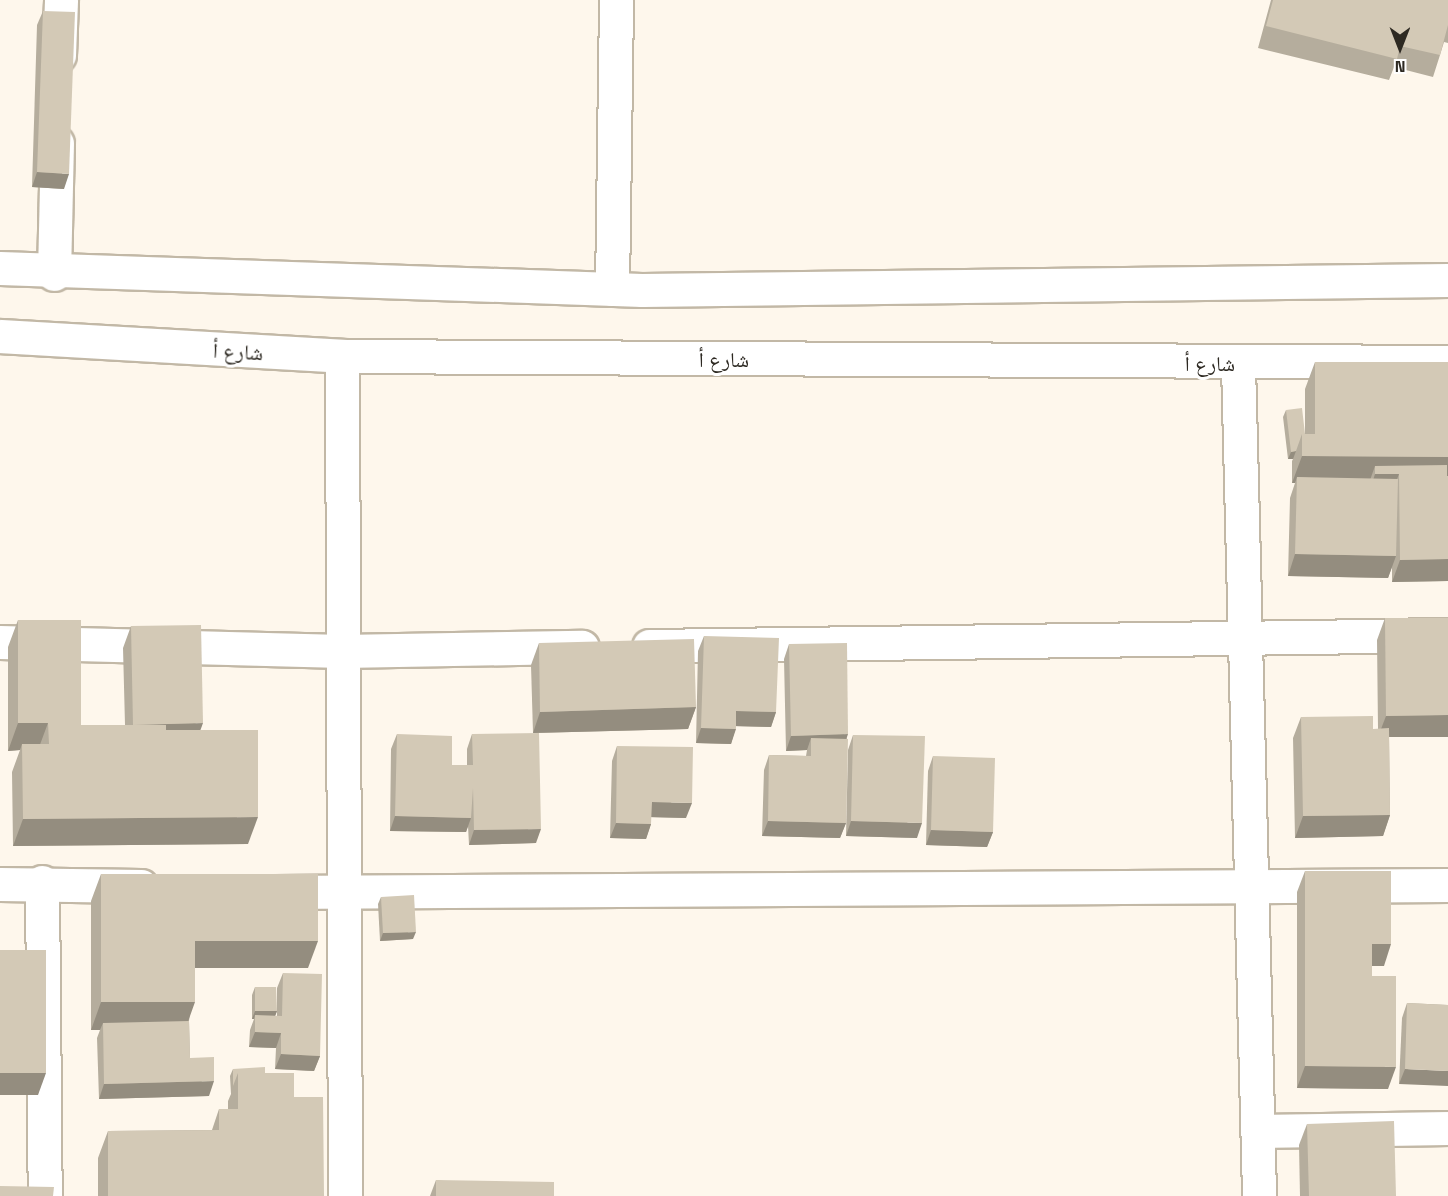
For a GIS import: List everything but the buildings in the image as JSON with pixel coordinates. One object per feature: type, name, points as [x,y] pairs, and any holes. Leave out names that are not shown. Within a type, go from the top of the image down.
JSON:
[{"type":"street","points":[[54,274],[61,0]]},
{"type":"street","points":[[612,289],[616,0]]},
{"type":"street","points":[[0,268],[54,274],[612,289],[1448,280]]},
{"type":"street","name":"شارع أ","points":[[0,336],[342,356],[1238,364],[1448,362]]},
{"type":"street","points":[[342,356],[342,895],[345,1196]]},
{"type":"street","points":[[1238,364],[1244,638],[1255,889],[1259,1196]]},
{"type":"street","points":[[0,642],[342,651],[1448,635]]},
{"type":"street","points":[[42,882],[45,1196]]},
{"type":"street","points":[[0,884],[42,882],[169,888]]},
{"type":"street","points":[[238,890],[342,895],[1255,889],[1448,885]]},
{"type":"street","points":[[1258,1131],[1448,1128]]}]
